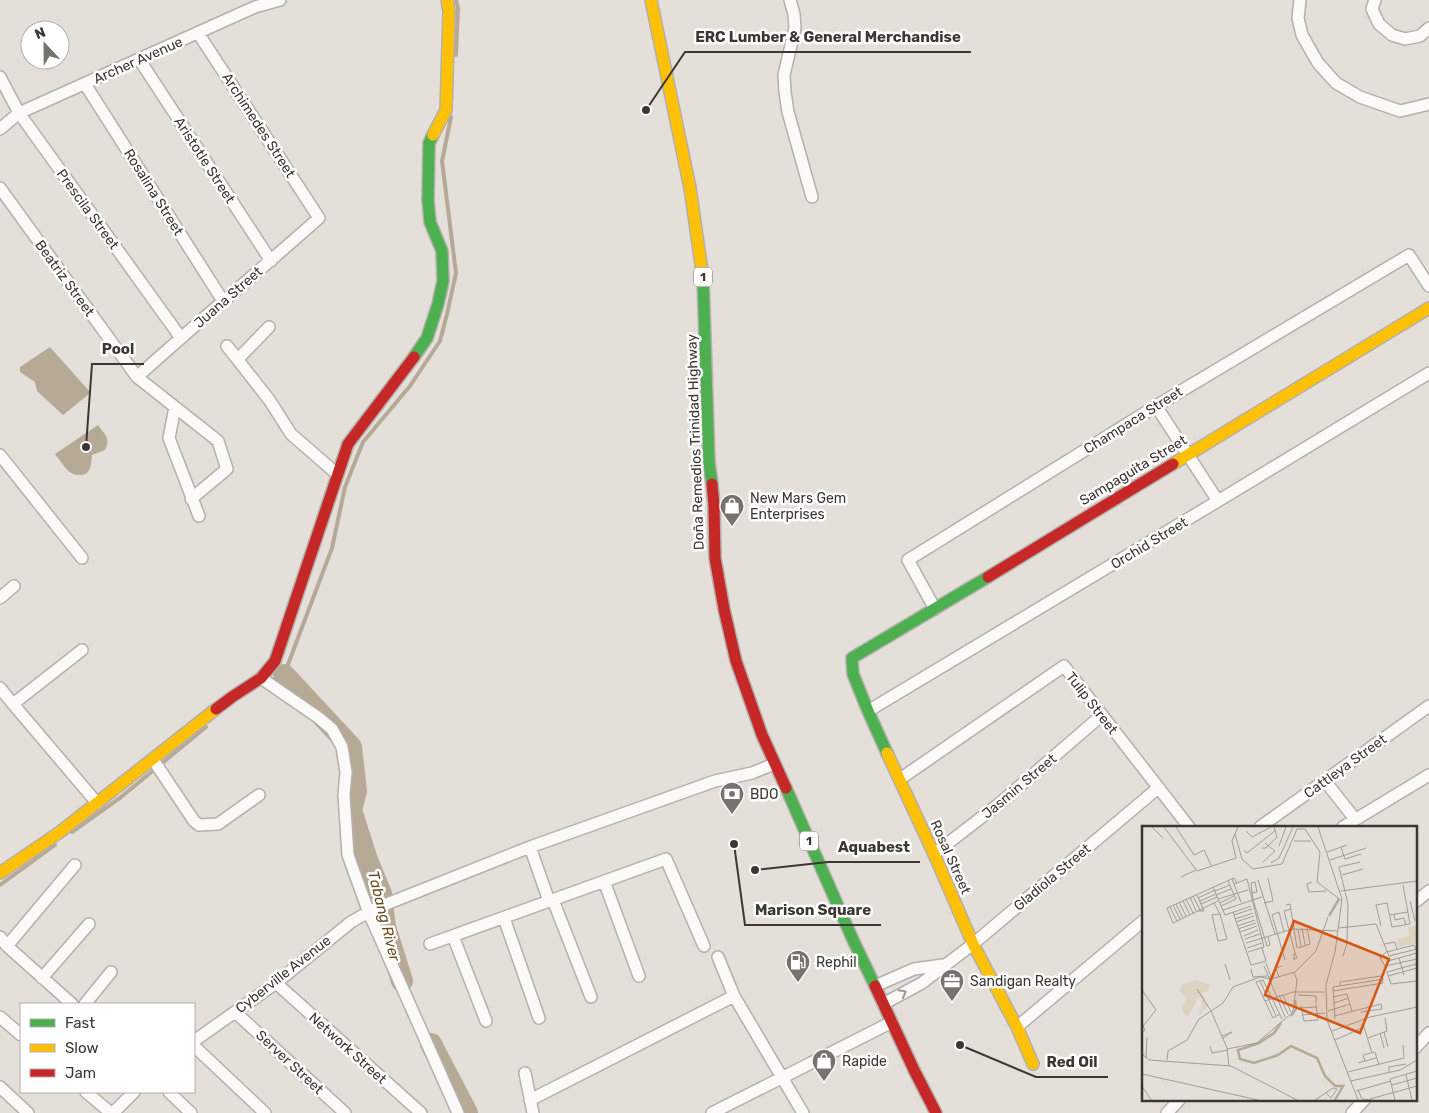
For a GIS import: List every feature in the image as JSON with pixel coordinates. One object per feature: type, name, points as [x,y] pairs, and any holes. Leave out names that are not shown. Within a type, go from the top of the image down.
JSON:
[{"type":"main road","points":[[0,873],[60,832],[232,697],[261,678],[275,661],[348,444],[427,338],[438,304],[443,281],[442,251],[430,222],[428,200],[429,143],[446,110],[450,12],[447,0]]},
{"type":"main road","name":"Doña Remedios Trinidad Highway","points":[[650,0],[690,188],[703,272],[706,302],[708,462],[714,506],[715,558],[736,661],[774,764],[852,940],[936,1113]]},
{"type":"main road","name":"Sampaguita Street","points":[[852,658],[1429,308]]},
{"type":"main road","name":"Rosal Street","points":[[852,658],[853,674],[868,711],[973,944],[1017,1027],[1034,1064]]},
{"type":"street","name":"Archer Avenue","points":[[0,129],[19,114],[255,7],[280,0]]},
{"type":"street","points":[[790,0],[795,28],[784,75],[785,92],[788,112],[812,197]]},
{"type":"street","points":[[1300,0],[1298,18],[1302,35],[1318,63],[1336,84],[1360,98],[1400,111],[1429,104]]},
{"type":"street","points":[[1375,0],[1372,9],[1379,24],[1392,36],[1405,40],[1420,36],[1429,28]]},
{"type":"street","name":"Archimedes Street","points":[[198,33],[319,218]]},
{"type":"street","name":"Aristotle Street","points":[[139,60],[271,261]]},
{"type":"street","name":"Prescila Street","points":[[0,77],[19,114],[181,338]]},
{"type":"street","name":"Rosalina Street","points":[[85,84],[222,301]]},
{"type":"street","name":"Beatriz Street","points":[[0,188],[137,377],[218,441],[227,469],[192,499]]},
{"type":"street","name":"Juana Street","points":[[137,377],[319,218]]},
{"type":"street","name":"Champaca Street","points":[[935,608],[908,560],[1156,406],[1409,255],[1429,286]]},
{"type":"street","points":[[238,360],[269,328]]},
{"type":"street","points":[[227,346],[270,402],[291,434],[337,474]]},
{"type":"street","name":"Orchid Street","points":[[868,711],[1218,502],[1429,372]]},
{"type":"street","points":[[1156,406],[1218,502]]},
{"type":"street","points":[[175,407],[169,438],[198,516]]},
{"type":"street","points":[[0,455],[82,558]]},
{"type":"street","points":[[0,598],[14,586]]},
{"type":"street","points":[[13,704],[82,650]]},
{"type":"street","name":"Tulip Street","points":[[900,779],[1064,666],[1187,826]]},
{"type":"street","points":[[261,678],[316,715],[332,729],[342,747],[346,772],[344,795],[348,855],[458,1113]]},
{"type":"street","points":[[0,688],[97,803]]},
{"type":"street","name":"Cattleya Street","points":[[1261,826],[1429,706]]},
{"type":"street","name":"Jasmin Street","points":[[934,854],[1000,803],[1102,715]]},
{"type":"street","points":[[154,760],[194,821],[199,825],[218,824],[259,795]]},
{"type":"street","name":"Cyberville Avenue","points":[[195,1040],[276,983],[351,922],[396,899],[530,847],[715,781],[752,773],[774,764]]},
{"type":"street","points":[[1344,826],[1429,774]]},
{"type":"street","points":[[1325,780],[1355,819]]},
{"type":"street","name":"Gladiola Street","points":[[884,1004],[922,983],[973,944],[1158,788]]},
{"type":"street","points":[[530,847],[591,997]]},
{"type":"street","points":[[430,944],[666,859],[704,946]]},
{"type":"street","points":[[71,1003],[4,942],[75,865]]},
{"type":"street","points":[[604,881],[639,976]]},
{"type":"street","points":[[1416,901],[1429,891]]},
{"type":"street","points":[[504,918],[539,1018]]},
{"type":"street","points":[[1017,1027],[1142,922]]},
{"type":"street","points":[[42,978],[89,924]]},
{"type":"street","points":[[453,936],[486,1021]]},
{"type":"street","points":[[718,957],[734,996],[803,1113]]},
{"type":"street","name":"Gladiola Street","points":[[875,986],[914,969],[945,965]]},
{"type":"street","points":[[86,1003],[111,972]]},
{"type":"street","name":"Network Street","points":[[276,983],[421,1113]]},
{"type":"street","points":[[530,1100],[734,996]]},
{"type":"street","name":"Server Street","points":[[235,1012],[345,1113]]},
{"type":"street","points":[[0,1017],[20,1034]]},
{"type":"street","points":[[712,1113],[892,1022]]},
{"type":"street","points":[[1416,1047],[1429,1033]]},
{"type":"street","points":[[195,1047],[265,1113]]},
{"type":"street","points":[[525,1073],[533,1113]]},
{"type":"street","points":[[0,1087],[28,1113]]},
{"type":"street","points":[[87,1093],[112,1113],[133,1093]]},
{"type":"street","points":[[170,1093],[191,1113]]},
{"type":"street","points":[[1167,1113],[1179,1100]]},
{"type":"street","points":[[1352,1113],[1365,1100]]},
{"type":"shaded area","points":[[50,347],[90,392],[63,415],[37,391],[35,382],[20,372],[20,367]]},
{"type":"shaded area","points":[[98,425],[107,439],[105,450],[92,455],[90,469],[86,474],[78,475],[71,473],[55,454]]},
{"type":"waterway","points":[[456,0],[458,8],[456,55]]},
{"type":"waterway","points":[[275,679],[284,675],[332,548],[345,487],[363,442],[410,386],[440,341],[456,273],[442,161],[451,117]]},
{"type":"waterway","name":"Tabang River","points":[[284,675],[351,747],[356,791],[351,810],[367,860],[381,894],[385,927],[402,981]]},
{"type":"waterway","points":[[72,832],[121,797],[206,727]]},
{"type":"waterway","points":[[0,885],[55,845]]},
{"type":"waterway","name":"Tabang River","points":[[431,1044],[467,1113]]},
{"type":"traffic: fast","points":[[414,357],[427,338],[443,281],[442,251],[430,222],[428,200],[429,143],[433,135]]},
{"type":"traffic: fast","points":[[703,278],[709,462],[712,484]]},
{"type":"traffic: fast","points":[[887,753],[853,674],[852,658],[988,577]]},
{"type":"traffic: fast","points":[[786,788],[875,986]]},
{"type":"traffic: slow","points":[[433,135],[446,110],[449,11],[447,0]]},
{"type":"traffic: slow","points":[[651,0],[690,188],[703,278]]},
{"type":"traffic: slow","points":[[1173,464],[1429,308]]},
{"type":"traffic: slow","points":[[0,873],[60,832],[216,709]]},
{"type":"traffic: slow","points":[[887,753],[973,944],[1017,1027],[1033,1064]]},
{"type":"traffic: jam","points":[[216,709],[261,678],[275,661],[348,444],[414,357]]},
{"type":"traffic: jam","points":[[988,577],[1173,464]]},
{"type":"traffic: jam","points":[[712,484],[715,558],[736,661],[762,735],[786,788]]},
{"type":"traffic: jam","points":[[875,986],[936,1113]]},
{"type":"place","name":"ERC Lumber & General Merchandise","points":[[646,110]]},
{"type":"place","name":"Pool","points":[[86,447]]},
{"type":"place","name":"New Mars Gem Enterprises","points":[[732,527]]},
{"type":"place","name":"BDO","points":[[732,815]]},
{"type":"place","name":"Marison Square","points":[[734,844]]},
{"type":"place","name":"Aquabest","points":[[755,870]]},
{"type":"place","name":"Rephil","points":[[798,983]]},
{"type":"place","name":"Sandigan Realty","points":[[952,1002]]},
{"type":"place","name":"Red Oil","points":[[960,1045]]},
{"type":"place","name":"Rapide","points":[[824,1082]]}]
